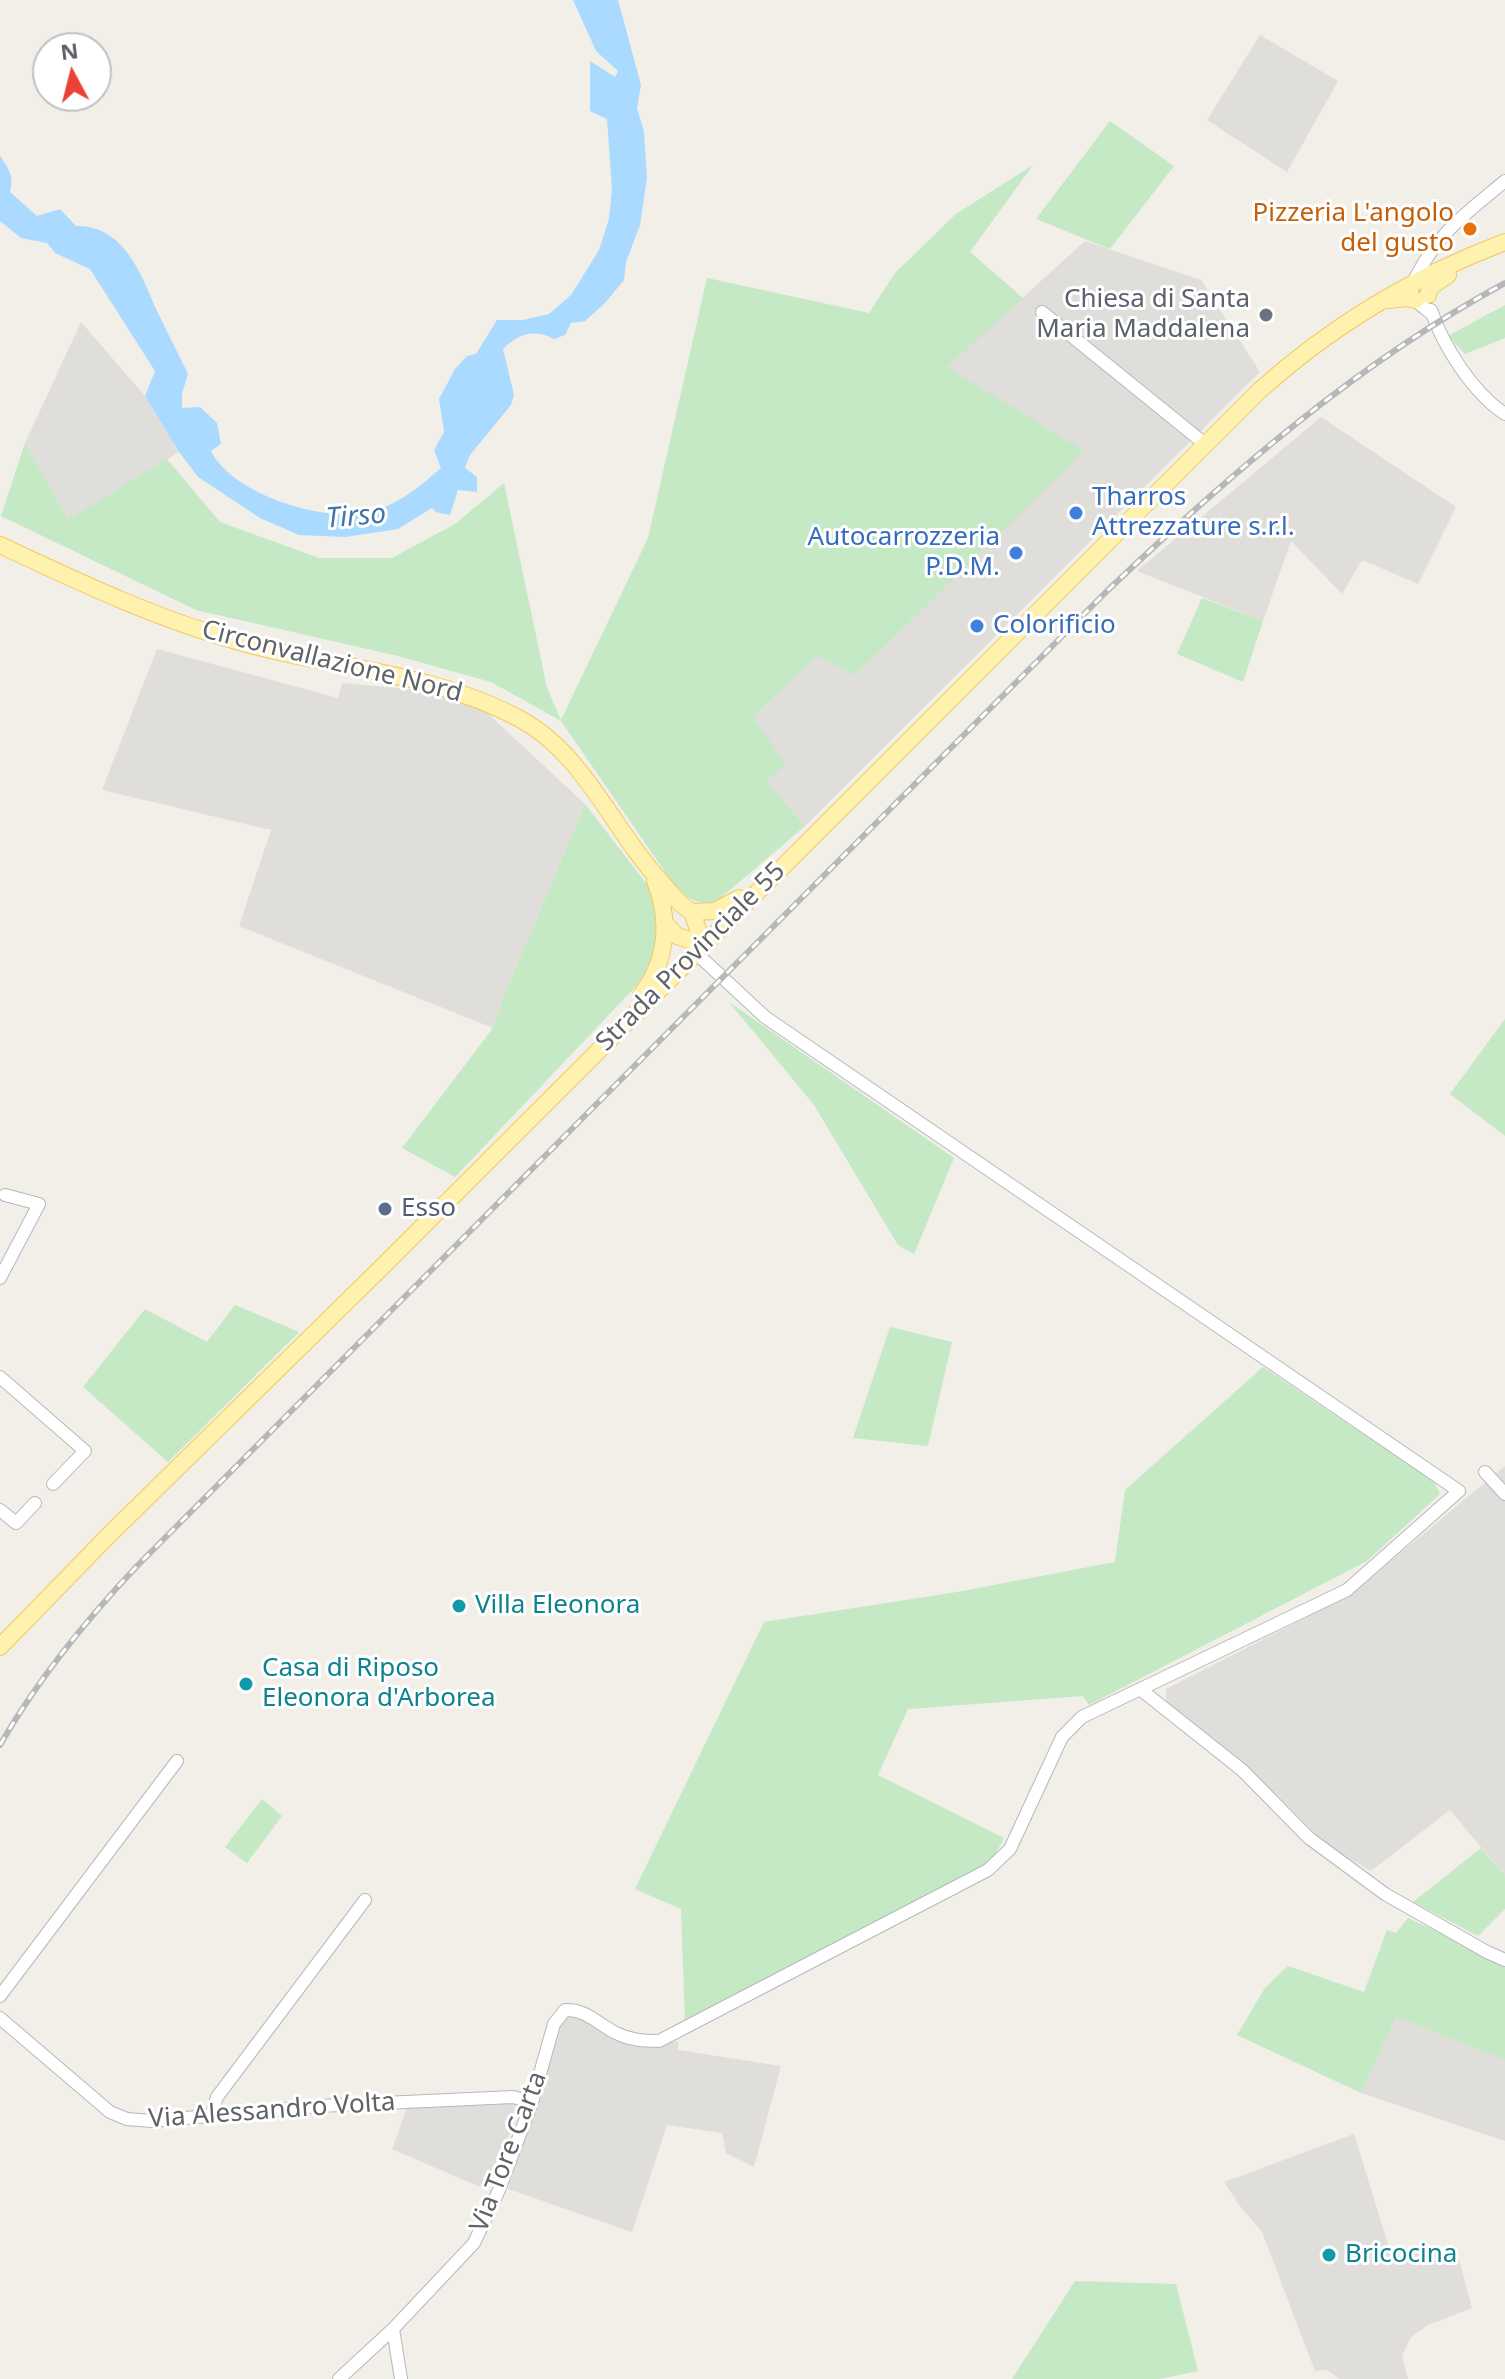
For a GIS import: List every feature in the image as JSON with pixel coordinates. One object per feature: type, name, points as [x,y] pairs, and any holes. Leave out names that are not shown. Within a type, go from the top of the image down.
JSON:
[{"type":"main road","points":[[1380,302],[1422,298],[1438,280],[1463,268],[1488,248],[1505,242]]},
{"type":"main road","name":"Strada Provinciale 55","points":[[0,1647],[1282,370],[1327,336],[1413,282],[1488,248]]},
{"type":"main road","name":"Circonvallazione Nord","points":[[0,545],[123,601],[204,631],[249,644],[432,683],[475,697],[511,715],[550,741],[574,765],[652,872],[673,898],[692,912],[699,948]]},
{"type":"main road","name":"Circonvallazione Nord","points":[[610,1039],[651,983],[663,955],[663,904],[652,872]]},
{"type":"main road","points":[[692,912],[705,913],[724,907],[768,879]]},
{"type":"main road","points":[[664,922],[677,936],[699,948]]},
{"type":"street","points":[[1505,181],[1447,229],[1430,251],[1411,291],[1422,298],[1472,383],[1490,404],[1505,414]]},
{"type":"street","points":[[1042,312],[1205,444]]},
{"type":"street","points":[[699,948],[765,1017],[1459,1491],[1347,1590],[1140,1689],[1242,1770],[1309,1838],[1385,1894],[1505,1960]]},
{"type":"street","points":[[0,1278],[39,1204],[5,1195]]},
{"type":"street","points":[[0,1377],[85,1451],[53,1484]]},
{"type":"street","points":[[1485,1472],[1505,1494]]},
{"type":"street","points":[[0,1510],[16,1523],[35,1503]]},
{"type":"street","name":"Via Tore Carta","points":[[339,2379],[393,2329],[474,2243],[499,2190],[532,2102],[558,2016],[565,2010],[576,2010],[632,2039],[659,2041],[988,1870],[1010,1849],[1062,1737],[1082,1717],[1140,1689]]},
{"type":"street","points":[[0,1996],[177,1761]]},
{"type":"street","points":[[211,2117],[217,2097],[365,1900]]},
{"type":"street","name":"Via Alessandro Volta","points":[[0,2018],[110,2112],[127,2119],[152,2121],[319,2106],[513,2097],[532,2102]]},
{"type":"street","points":[[393,2329],[401,2379]]},
{"type":"shaded area","points":[[1260,35],[1338,81],[1287,172],[1207,120]]},
{"type":"shaded area","points":[[1085,241],[1201,280],[1260,372],[805,826],[767,781],[753,717],[817,656],[1084,452],[946,367]]},
{"type":"shaded area","points":[[81,322],[145,396],[179,452],[68,519],[25,443]]},
{"type":"shaded area","points":[[1321,417],[1456,507],[1418,584],[1362,560],[1342,594],[1291,541],[1263,621],[1137,571]]},
{"type":"shaded area","points":[[157,649],[338,698],[342,683],[419,690],[484,710],[585,804],[493,1028],[239,926],[271,830],[102,790]]},
{"type":"shaded area","points":[[1505,1466],[1505,1876],[1450,1810],[1371,1871],[1330,1848],[1274,1792],[1166,1708],[1166,1689],[1350,1595]]},
{"type":"shaded area","points":[[568,2014],[583,2015],[616,2040],[647,2046],[678,2041],[678,2050],[781,2066],[754,2167],[726,2153],[722,2133],[667,2125],[632,2232],[508,2189],[558,2029]]},
{"type":"shaded area","points":[[1396,2017],[1505,2060],[1505,2141],[1361,2093]]},
{"type":"shaded area","points":[[508,2102],[516,2105],[518,2113],[487,2190],[392,2149],[407,2108]]},
{"type":"shaded area","points":[[1354,2134],[1392,2257],[1455,2245],[1472,2308],[1428,2325],[1411,2337],[1402,2356],[1408,2379],[1340,2379],[1327,2370],[1315,2371],[1262,2232],[1224,2182]]},
{"type":"green space","points":[[1110,121],[1174,166],[1110,249],[1036,219]]},
{"type":"green space","points":[[1033,165],[970,252],[1023,298],[947,367],[1084,451],[855,675],[817,656],[753,717],[785,764],[767,781],[805,826],[716,902],[691,899],[672,882],[561,721],[491,682],[398,656],[196,610],[1,516],[25,443],[68,519],[167,459],[220,522],[319,558],[392,558],[455,524],[504,483],[547,688],[561,720],[648,538],[707,278],[869,313],[895,273],[956,214]]},
{"type":"green space","points":[[1505,305],[1505,338],[1465,354],[1448,336]]},
{"type":"green space","points":[[1202,598],[1263,621],[1243,682],[1177,654]]},
{"type":"green space","points":[[585,804],[652,891],[656,924],[654,958],[638,984],[455,1177],[402,1148],[493,1028]]},
{"type":"green space","points":[[729,1002],[954,1158],[914,1254],[898,1245],[814,1105]]},
{"type":"green space","points":[[1505,1019],[1505,1136],[1450,1094]]},
{"type":"green space","points":[[235,1305],[299,1332],[168,1462],[83,1387],[145,1309],[207,1342]]},
{"type":"green space","points":[[890,1327],[952,1342],[928,1446],[853,1438]]},
{"type":"green space","points":[[1263,1367],[1433,1481],[1440,1494],[1367,1561],[1089,1705],[1083,1696],[908,1709],[878,1775],[1004,1838],[990,1864],[685,2023],[681,1909],[635,1889],[764,1622],[957,1592],[1115,1562],[1125,1490]]},
{"type":"green space","points":[[262,1799],[282,1816],[247,1863],[225,1847]]},
{"type":"green space","points":[[1481,1848],[1505,1876],[1505,1909],[1478,1936],[1413,1902]]},
{"type":"green space","points":[[1408,1918],[1505,1963],[1505,2060],[1396,2017],[1361,2093],[1237,2035],[1265,1988],[1288,1966],[1364,1992],[1387,1930],[1396,1933]]},
{"type":"green space","points":[[1075,2281],[1176,2284],[1198,2371],[1160,2379],[1012,2379]]},
{"type":"water","name":"Tirso","points":[[573,0],[618,0],[641,85],[637,108],[644,132],[647,178],[640,225],[626,262],[624,280],[604,304],[585,321],[571,323],[565,335],[554,339],[527,334],[503,349],[514,395],[511,405],[470,455],[465,468],[477,477],[477,492],[458,490],[450,515],[432,508],[398,529],[345,537],[299,535],[260,518],[198,477],[179,452],[145,396],[155,371],[90,269],[55,253],[47,243],[21,238],[0,221],[0,156],[10,173],[10,192],[37,216],[60,209],[76,226],[107,234],[128,254],[188,374],[182,394],[182,408],[200,407],[217,423],[221,444],[211,451],[223,467],[261,494],[311,510],[359,514],[378,510],[411,492],[441,468],[434,450],[444,432],[439,399],[455,369],[467,356],[476,354],[497,320],[523,320],[549,314],[571,295],[599,250],[609,219],[612,189],[607,119],[590,111],[590,61],[615,77],[618,71],[596,51]]},
{"type":"railway","points":[[0,1745],[64,1651],[138,1565],[1107,591],[1247,464],[1346,385],[1450,314],[1505,283]]},
{"type":"place","name":"Pizzeria L'angolo del gusto","points":[[1470,229]]},
{"type":"place","name":"Chiesa di Santa Maria Maddalena","points":[[1266,315]]},
{"type":"place","name":"Tharros Attrezzature s.r.l.","points":[[1076,513]]},
{"type":"place","name":"Autocarrozzeria P.D.M.","points":[[1016,553]]},
{"type":"place","name":"Colorificio","points":[[977,626]]},
{"type":"place","name":"Esso","points":[[385,1209]]},
{"type":"place","name":"Villa Eleonora","points":[[459,1606]]},
{"type":"place","name":"Casa di Riposo Eleonora d'Arborea","points":[[246,1684]]},
{"type":"place","name":"Bricocina","points":[[1329,2255]]}]
